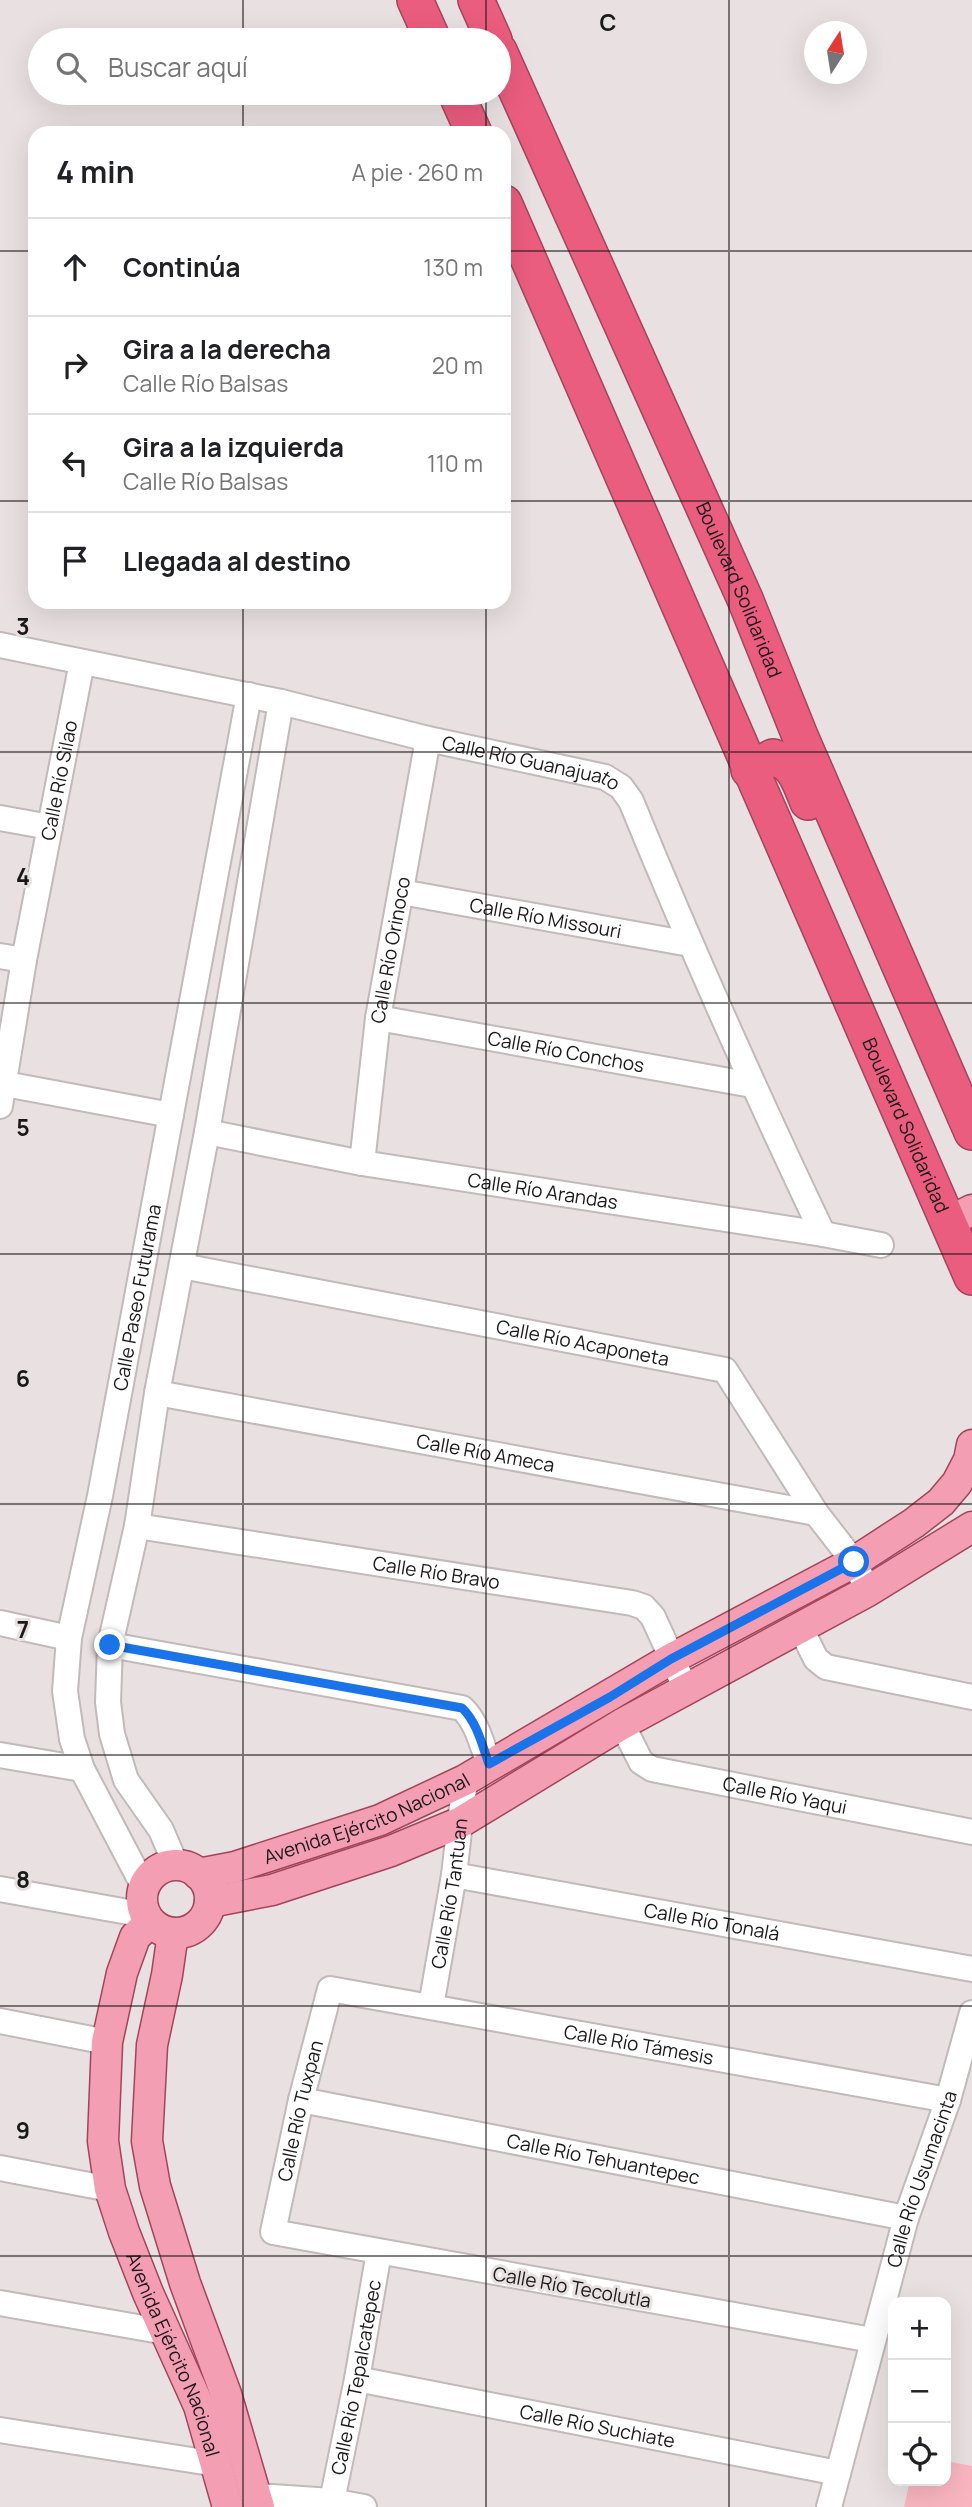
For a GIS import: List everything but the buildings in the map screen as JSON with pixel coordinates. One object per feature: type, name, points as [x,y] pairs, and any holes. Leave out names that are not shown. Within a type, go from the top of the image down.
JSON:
[{"type":"highway","points":[[415,0],[428,28]]},
{"type":"highway","points":[[476,0],[489,28]]},
{"type":"highway","name":"Boulevard Solidaridad","points":[[511,78],[745,599],[800,736],[972,1132]]},
{"type":"highway","points":[[461,105],[471,126]]},
{"type":"highway","name":"Boulevard Solidaridad","points":[[511,219],[750,770],[960,1216],[969,1264]]},
{"type":"highway","points":[[750,770],[773,757],[785,761],[794,770],[864,921],[900,970]]},
{"type":"main road","name":"Avenida Ejército Nacional","points":[[187,1870],[235,1867],[380,1820],[477,1772],[610,1697],[671,1659],[854,1562],[914,1523],[941,1502],[957,1483],[969,1460],[972,1445]]},
{"type":"main road","name":"Avenida Ejército Nacional","points":[[210,1902],[285,1885],[391,1851],[461,1822],[622,1724],[801,1629],[972,1527]]},
{"type":"main road","points":[[162,1868],[187,1870],[209,1892],[210,1902],[202,1922],[184,1933],[153,1914],[151,1875],[162,1868]]},
{"type":"main road","name":"Avenida Ejército Nacional","points":[[153,1914],[135,1937],[122,1973],[107,2042],[103,2141],[110,2189],[124,2232],[199,2406],[228,2507]]},
{"type":"main road","name":"Avenida Ejército Nacional","points":[[153,1914],[167,1975],[152,2045],[147,2141],[155,2186],[181,2271],[226,2394],[258,2501]]},
{"type":"street","name":"Calle Río Guanajuato","points":[[0,645],[281,702],[428,739],[605,777],[621,787],[631,801],[752,1086],[823,1234]]},
{"type":"street","name":"Calle Río Silao","points":[[1,1091],[82,662]]},
{"type":"street","name":"Calle Paseo Futurama","points":[[153,1914],[82,1769],[72,1739],[65,1691],[69,1638],[110,1443],[248,695]]},
{"type":"street","name":"Calle Paseo Futurama","points":[[187,1870],[126,1780],[112,1734],[108,1702],[110,1645],[137,1526],[146,1452],[193,1194],[207,1132],[281,702]]},
{"type":"street","name":"Calle Río Orinoco","points":[[362,1163],[378,1018],[428,739]]},
{"type":"street","points":[[0,818],[50,827]]},
{"type":"street","name":"Calle Río Missouri","points":[[401,892],[690,944]]},
{"type":"street","points":[[0,956],[24,960]]},
{"type":"street","name":"Calle Río Conchos","points":[[378,1018],[752,1086]]},
{"type":"street","points":[[177,1083],[213,1090]]},
{"type":"street","points":[[1,1091],[171,1115]]},
{"type":"street","name":"Calle Río Arandas","points":[[207,1132],[362,1163],[881,1245]]},
{"type":"street","points":[[157,1187],[193,1194]]},
{"type":"street","name":"Calle Río Acaponeta","points":[[182,1266],[725,1370],[816,1513],[854,1562],[868,1591]]},
{"type":"street","name":"Calle Río Ameca","points":[[157,1392],[816,1513]]},
{"type":"street","points":[[110,1443],[146,1452]]},
{"type":"street","name":"Calle Río Bravo","points":[[137,1526],[632,1603],[644,1607],[653,1617],[686,1689]]},
{"type":"street","points":[[0,1623],[69,1638]]},
{"type":"street","points":[[801,1629],[816,1659],[826,1667],[972,1697]]},
{"type":"street","points":[[110,1645],[462,1708],[475,1727],[477,1772]]},
{"type":"street","name":"Calle Río Yaqui","points":[[622,1724],[641,1762],[652,1769],[972,1832]]},
{"type":"street","points":[[0,1755],[82,1769]]},
{"type":"street","name":"Calle Río Tantuan","points":[[431,2006],[461,1822],[477,1772]]},
{"type":"street","name":"Calle Río Tonalá","points":[[454,1875],[972,1969]]},
{"type":"street","points":[[0,1889],[153,1914]]},
{"type":"street","name":"Calle Río Támesis","points":[[330,1990],[948,2100]]},
{"type":"street","name":"Calle Río Tuxpan","points":[[273,2232],[301,2100],[330,1990]]},
{"type":"street","name":"Calle Río Usumacinta","points":[[829,2507],[906,2218],[948,2100],[972,2013]]},
{"type":"street","points":[[0,2021],[107,2042]]},
{"type":"street","name":"Calle Río Tehuantepec","points":[[301,2100],[906,2218]]},
{"type":"street","points":[[0,2168],[110,2189]]},
{"type":"street","name":"Calle Río Tecolutla","points":[[273,2232],[872,2340]]},
{"type":"street","name":"Calle Río Tepalcatepec","points":[[332,2501],[379,2252]]},
{"type":"street","points":[[0,2303],[166,2332]]},
{"type":"street","name":"Calle Río Suchiate","points":[[357,2379],[838,2473]]},
{"type":"street","points":[[0,2430],[217,2464]]},
{"type":"street","points":[[258,2501],[332,2501],[364,2507]]},
{"type":"shaded area","points":[[951,2462],[972,2466],[972,2507],[904,2507],[909,2486],[951,2486]]},
{"type":"route","points":[[110,1645],[462,1708],[475,1727],[489,1764],[610,1697],[671,1659],[854,1562]]}]
